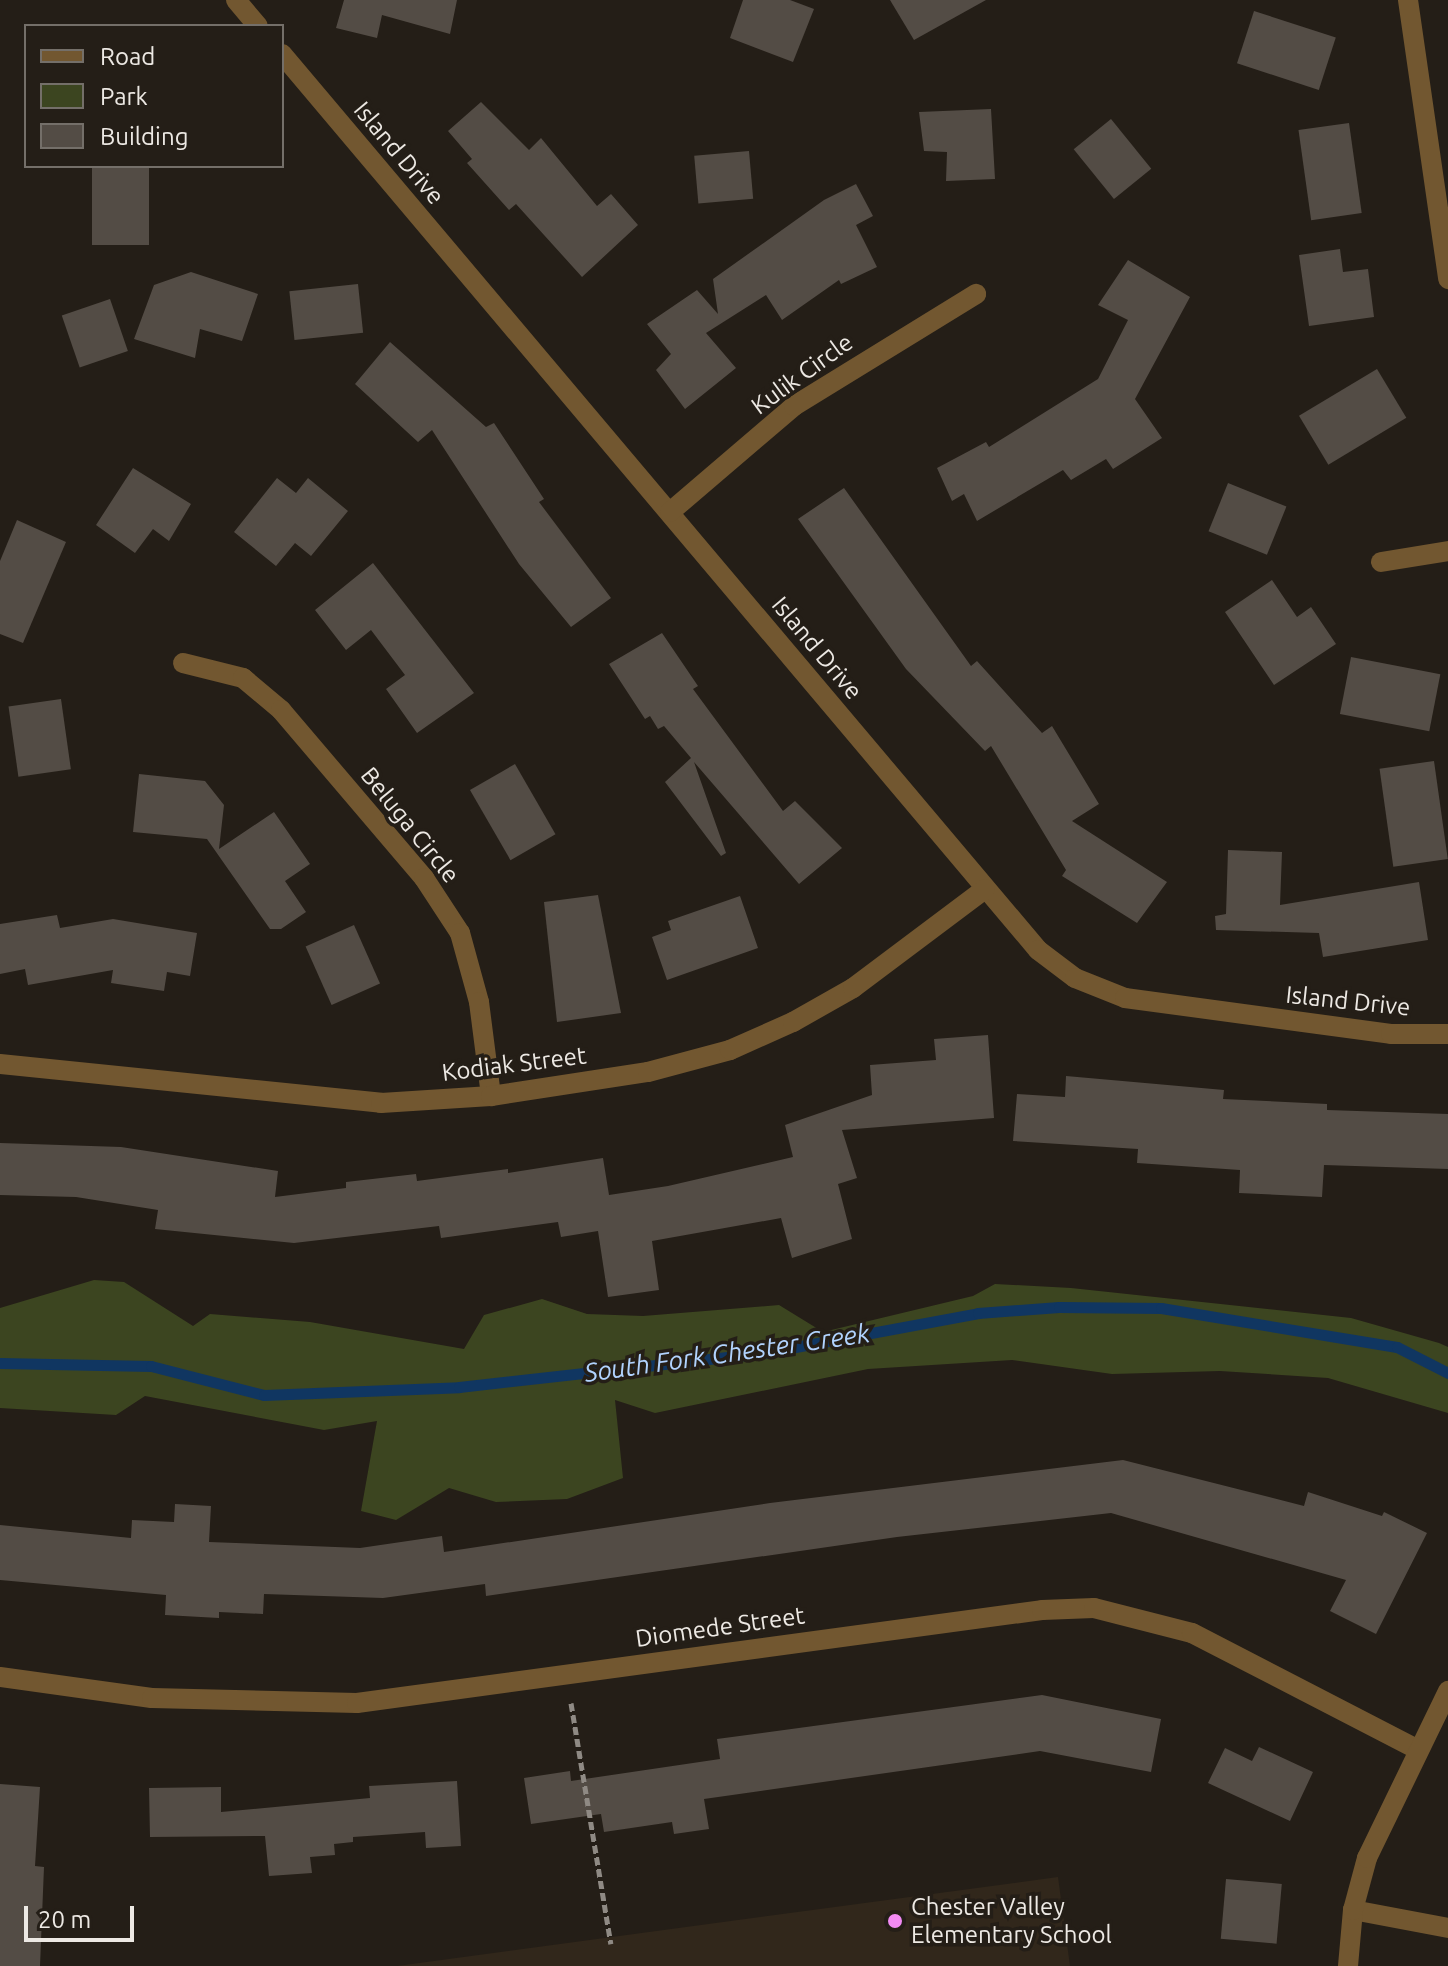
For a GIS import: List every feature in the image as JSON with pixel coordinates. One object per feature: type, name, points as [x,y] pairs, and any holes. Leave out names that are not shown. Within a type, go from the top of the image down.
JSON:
[{"type":"street","points":[[236,0],[256,24]]},
{"type":"street","points":[[1408,0],[1448,279]]},
{"type":"street","name":"Island Drive","points":[[284,56],[1038,950],[1075,978],[1125,998],[1391,1034],[1448,1034]]},
{"type":"street","name":"Kulik Circle","points":[[670,512],[794,406],[976,294]]},
{"type":"street","points":[[1381,562],[1448,551]]},
{"type":"street","name":"Beluga Circle","points":[[183,663],[243,678],[281,710],[424,878],[460,933],[479,1002],[491,1096]]},
{"type":"street","name":"Kodiak Street","points":[[0,1064],[381,1103],[491,1096],[648,1072],[730,1050],[853,988],[985,889]]},
{"type":"street","name":"Diomede Street","points":[[0,1677],[152,1698],[357,1703],[1042,1610],[1094,1608],[1192,1633],[1417,1749]]},
{"type":"street","points":[[1348,1966],[1353,1910],[1367,1858],[1417,1749],[1448,1691]]},
{"type":"street","points":[[1353,1910],[1448,1928]]},
{"type":"path","points":[[566,1674],[611,1944]]},
{"type":"shaded area","name":"Chester Valley Elementary School","points":[[1058,1877],[1070,1966],[397,1966]]},
{"type":"green space","points":[[94,1280],[124,1282],[193,1326],[210,1314],[310,1322],[464,1349],[484,1315],[542,1299],[587,1314],[643,1316],[779,1305],[823,1332],[973,1296],[995,1284],[1071,1288],[1351,1318],[1439,1343],[1448,1347],[1448,1413],[1328,1378],[1220,1371],[1112,1374],[1012,1360],[868,1369],[655,1413],[615,1400],[623,1478],[567,1499],[496,1502],[449,1488],[396,1520],[361,1511],[377,1421],[324,1430],[145,1396],[116,1415],[0,1408],[0,1308]]},
{"type":"building","points":[[344,0],[457,0],[450,34],[382,15],[377,38],[336,28]]},
{"type":"building","points":[[743,0],[790,0],[814,9],[793,62],[730,38]]},
{"type":"building","points":[[890,0],[986,0],[914,40]]},
{"type":"building","points":[[1254,11],[1336,38],[1319,90],[1237,63]]},
{"type":"building","points":[[481,102],[529,150],[541,138],[597,206],[611,194],[638,225],[582,277],[516,204],[509,210],[467,163],[472,159],[448,131]]},
{"type":"building","points":[[991,109],[995,179],[946,181],[947,152],[924,151],[919,112]]},
{"type":"building","points":[[1111,119],[1151,169],[1114,199],[1074,149]]},
{"type":"building","points":[[1349,123],[1362,213],[1311,220],[1298,130]]},
{"type":"building","points":[[749,151],[753,199],[698,204],[694,156]]},
{"type":"building","points":[[92,168],[149,168],[149,245],[92,245]]},
{"type":"building","points":[[856,184],[873,216],[856,225],[877,267],[841,284],[839,280],[782,320],[766,295],[706,333],[736,368],[685,409],[656,370],[671,354],[647,324],[697,290],[718,314],[713,279],[824,200]]},
{"type":"building","points":[[1340,249],[1343,272],[1368,269],[1374,317],[1309,326],[1299,255]]},
{"type":"building","points":[[1128,260],[1190,297],[1135,399],[1162,438],[1113,469],[1106,459],[1071,480],[1063,470],[977,521],[964,494],[952,501],[937,468],[986,442],[989,447],[1098,379],[1128,320],[1098,305]]},
{"type":"building","points":[[191,272],[258,294],[242,341],[200,329],[195,358],[134,339],[154,285]]},
{"type":"building","points":[[358,284],[363,333],[294,340],[289,291]]},
{"type":"building","points":[[110,299],[128,351],[80,368],[62,316]]},
{"type":"building","points":[[390,342],[486,427],[494,423],[544,499],[539,502],[611,598],[571,627],[519,564],[432,430],[418,442],[355,384]]},
{"type":"building","points":[[1377,369],[1406,418],[1328,465],[1299,416]]},
{"type":"building","points":[[133,468],[191,504],[169,541],[153,529],[135,553],[96,525]]},
{"type":"building","points":[[277,478],[296,493],[308,478],[348,511],[311,556],[295,543],[276,566],[234,532]]},
{"type":"building","points":[[1228,483],[1286,507],[1267,555],[1209,531]]},
{"type":"building","points":[[844,488],[971,666],[977,661],[1042,733],[1052,726],[1099,804],[1072,821],[1167,882],[1137,923],[1062,876],[1066,870],[991,746],[985,751],[906,669],[798,519]]},
{"type":"building","points":[[17,520],[66,542],[23,643],[0,634],[0,561]]},
{"type":"building","points":[[373,563],[474,693],[417,733],[386,689],[405,675],[371,630],[346,650],[315,610]]},
{"type":"building","points":[[1272,580],[1297,617],[1311,607],[1336,644],[1274,685],[1225,612]]},
{"type":"building","points":[[662,633],[698,686],[693,689],[783,811],[795,801],[842,848],[799,884],[694,762],[726,853],[721,856],[665,782],[691,758],[664,726],[658,729],[650,716],[645,719],[609,664]]},
{"type":"building","points":[[1351,657],[1440,674],[1429,731],[1340,714]]},
{"type":"building","points":[[61,699],[71,769],[18,777],[9,706]]},
{"type":"building","points":[[1434,761],[1448,859],[1393,867],[1380,769]]},
{"type":"building","points":[[515,764],[556,834],[510,860],[470,790]]},
{"type":"building","points":[[139,774],[205,781],[224,805],[219,849],[274,812],[310,864],[285,881],[306,912],[281,929],[270,929],[207,839],[133,832]]},
{"type":"building","points":[[1228,850],[1282,852],[1280,905],[1419,882],[1428,940],[1323,957],[1319,933],[1216,930],[1215,916],[1226,914]]},
{"type":"building","points":[[598,895],[621,1013],[557,1022],[544,902]]},
{"type":"building","points":[[740,896],[758,948],[667,980],[652,937],[671,930],[668,921]]},
{"type":"building","points":[[57,915],[60,928],[113,919],[197,933],[190,976],[167,972],[164,991],[111,983],[113,970],[28,985],[25,969],[0,974],[0,924]]},
{"type":"building","points":[[354,925],[380,983],[332,1005],[306,947]]},
{"type":"building","points":[[988,1035],[994,1118],[842,1130],[857,1178],[838,1184],[852,1239],[792,1258],[781,1218],[652,1241],[659,1290],[608,1297],[598,1231],[561,1237],[558,1222],[441,1238],[439,1226],[294,1243],[155,1229],[158,1210],[76,1197],[0,1195],[0,1143],[121,1147],[278,1171],[275,1197],[346,1188],[346,1182],[416,1174],[417,1181],[508,1169],[508,1173],[603,1158],[609,1195],[668,1186],[793,1157],[785,1125],[872,1095],[870,1065],[936,1060],[934,1039]]},
{"type":"building","points":[[1066,1076],[1224,1090],[1223,1099],[1327,1104],[1327,1110],[1448,1114],[1448,1169],[1324,1165],[1322,1197],[1239,1193],[1240,1170],[1137,1163],[1138,1149],[1013,1141],[1017,1094],[1065,1097]]},
{"type":"building","points":[[1123,1460],[1304,1506],[1308,1492],[1382,1516],[1384,1512],[1427,1533],[1376,1634],[1330,1611],[1346,1580],[1111,1513],[897,1537],[486,1596],[485,1584],[383,1598],[264,1594],[263,1614],[219,1612],[219,1618],[165,1615],[166,1595],[0,1580],[0,1525],[131,1538],[132,1520],[174,1522],[175,1504],[211,1506],[209,1542],[360,1548],[442,1536],[444,1552],[770,1503]]},
{"type":"building","points":[[1042,1695],[1161,1719],[1151,1772],[1040,1751],[704,1799],[709,1829],[674,1834],[672,1822],[604,1832],[601,1814],[531,1824],[524,1778],[570,1771],[571,1781],[720,1759],[717,1739]]},
{"type":"building","points":[[1259,1747],[1313,1772],[1290,1821],[1208,1783],[1225,1748],[1252,1761]]},
{"type":"building","points":[[457,1781],[461,1846],[426,1848],[425,1832],[353,1837],[353,1842],[334,1844],[335,1855],[310,1857],[312,1873],[269,1876],[265,1836],[150,1837],[149,1788],[221,1787],[221,1812],[370,1798],[369,1786]]},
{"type":"building","points":[[0,1784],[40,1787],[35,1866],[44,1867],[40,1966],[0,1966]]},
{"type":"building","points":[[1226,1879],[1282,1884],[1277,1944],[1221,1939]]},
{"type":"waterway","name":"South Fork Chester Creek","points":[[0,1363],[151,1366],[264,1395],[459,1387],[763,1353],[978,1313],[1059,1307],[1161,1308],[1397,1347],[1448,1373]]},
{"type":"place","name":"Chester Valley Elementary School","points":[[895,1921]]}]
